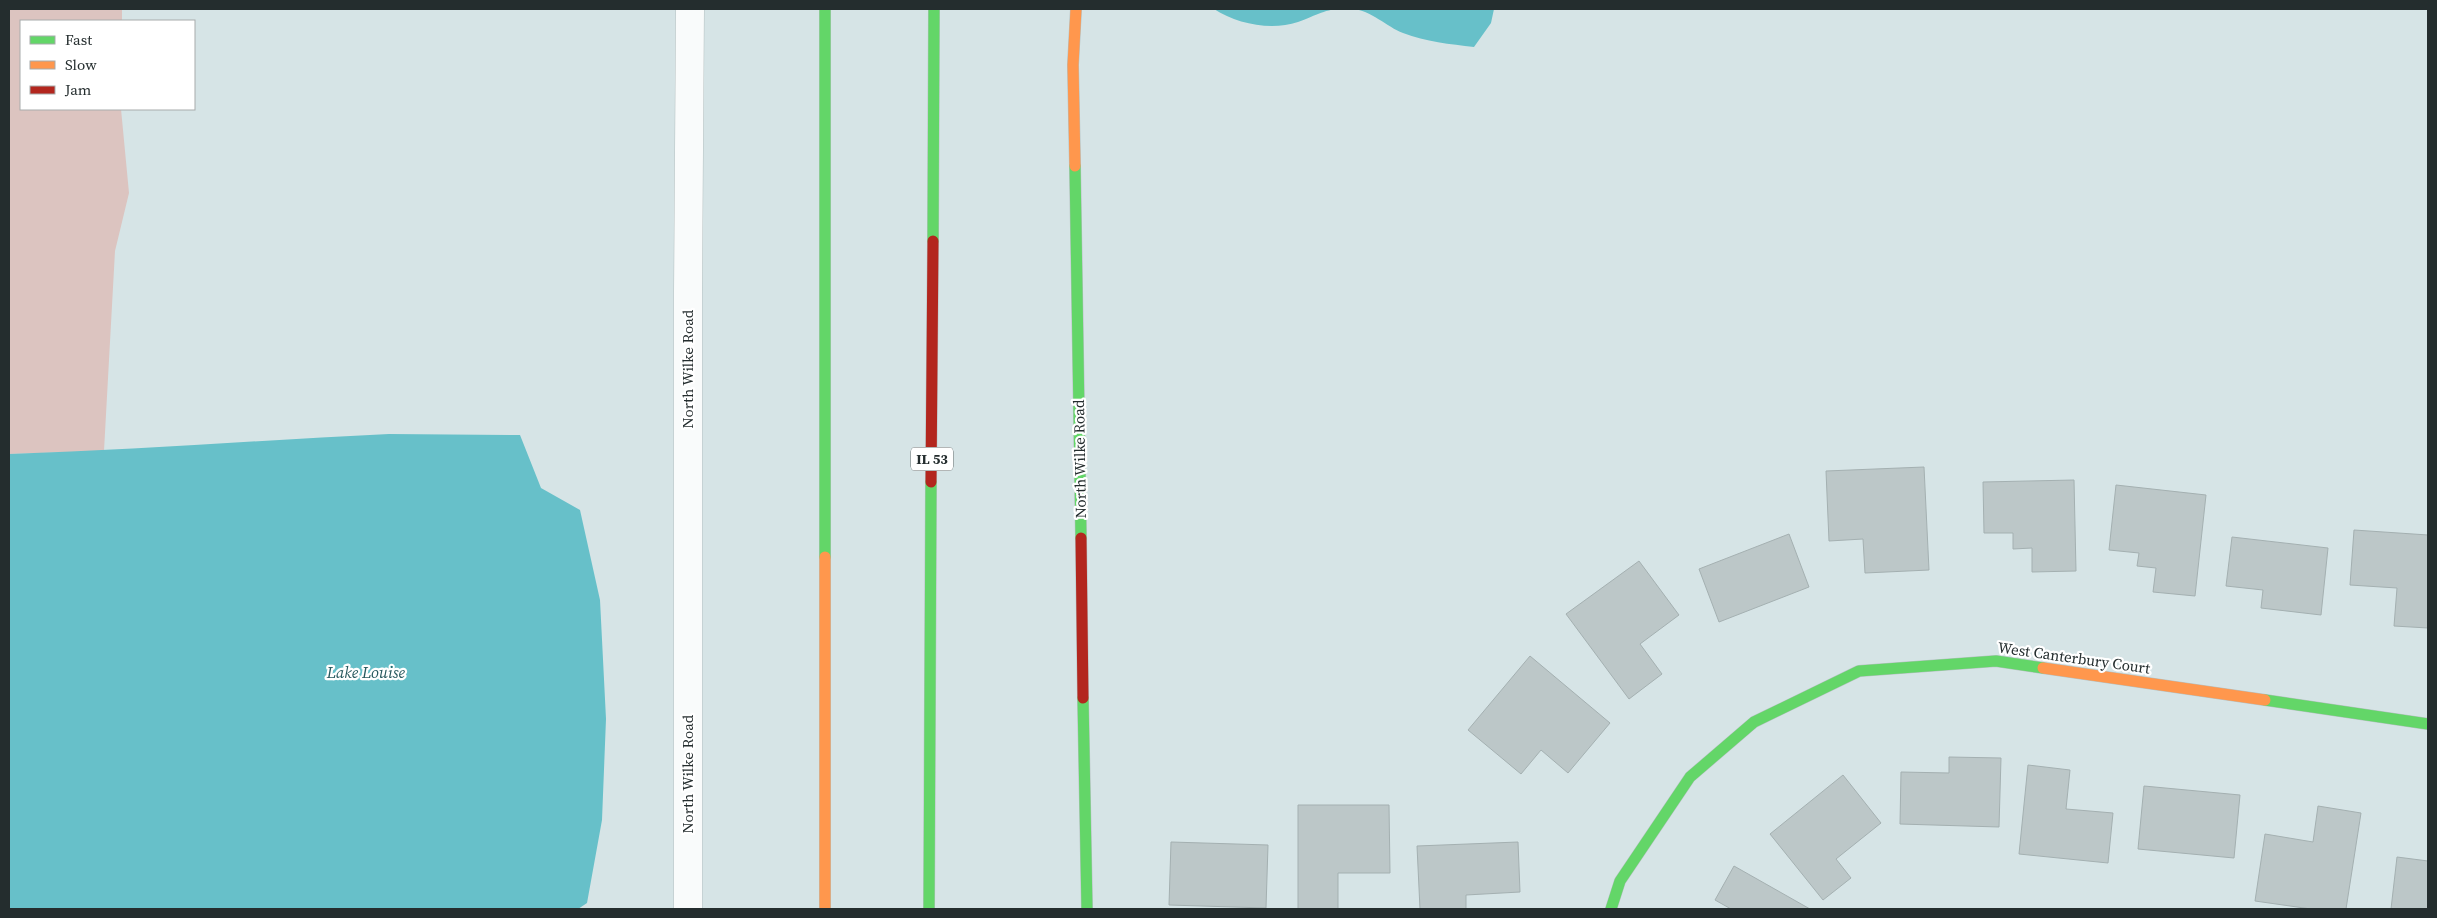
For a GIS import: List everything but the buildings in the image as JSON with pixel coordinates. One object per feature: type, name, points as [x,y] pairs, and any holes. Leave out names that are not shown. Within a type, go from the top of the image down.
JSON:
[{"type":"main road","points":[[825,9],[825,909]]},
{"type":"main road","name":"IL 53","points":[[929,909],[934,9]]},
{"type":"main road","name":"North Wilke Road","points":[[1076,9],[1074,65],[1088,909]]},
{"type":"main road","name":"West Canterbury Court","points":[[1611,909],[1620,881],[1690,777],[1754,722],[1859,671],[1996,661],[2428,724]]},
{"type":"street","name":"North Wilke Road","points":[[688,909],[690,9]]},
{"type":"shaded area","points":[[9,9],[122,9],[122,20],[20,20],[20,110],[121,110],[129,193],[115,251],[104,451],[9,454]]},
{"type":"water","points":[[1214,9],[1337,9],[1288,25],[1266,26],[1233,19]]},
{"type":"water","points":[[1352,9],[1494,9],[1491,23],[1474,47],[1420,39],[1397,30],[1366,12]]},
{"type":"water","name":"Lake Louise","points":[[389,434],[520,435],[541,488],[580,510],[600,600],[606,719],[602,820],[587,903],[578,909],[9,909],[9,454]]},
{"type":"traffic: fast","points":[[825,9],[825,557]]},
{"type":"traffic: fast","points":[[933,241],[934,9]]},
{"type":"traffic: fast","points":[[1075,166],[1081,538]]},
{"type":"traffic: fast","points":[[929,909],[931,482]]},
{"type":"traffic: fast","points":[[1611,909],[1620,881],[1690,777],[1754,722],[1859,671],[1996,661],[2043,668]]},
{"type":"traffic: fast","points":[[1083,698],[1087,909]]},
{"type":"traffic: fast","points":[[2265,700],[2428,724]]},
{"type":"traffic: slow","points":[[1075,166],[1073,65],[1076,9]]},
{"type":"traffic: slow","points":[[825,557],[825,909]]},
{"type":"traffic: slow","points":[[2043,668],[2265,700]]},
{"type":"traffic: jam","points":[[931,482],[933,241]]},
{"type":"traffic: jam","points":[[1081,538],[1083,698]]}]
